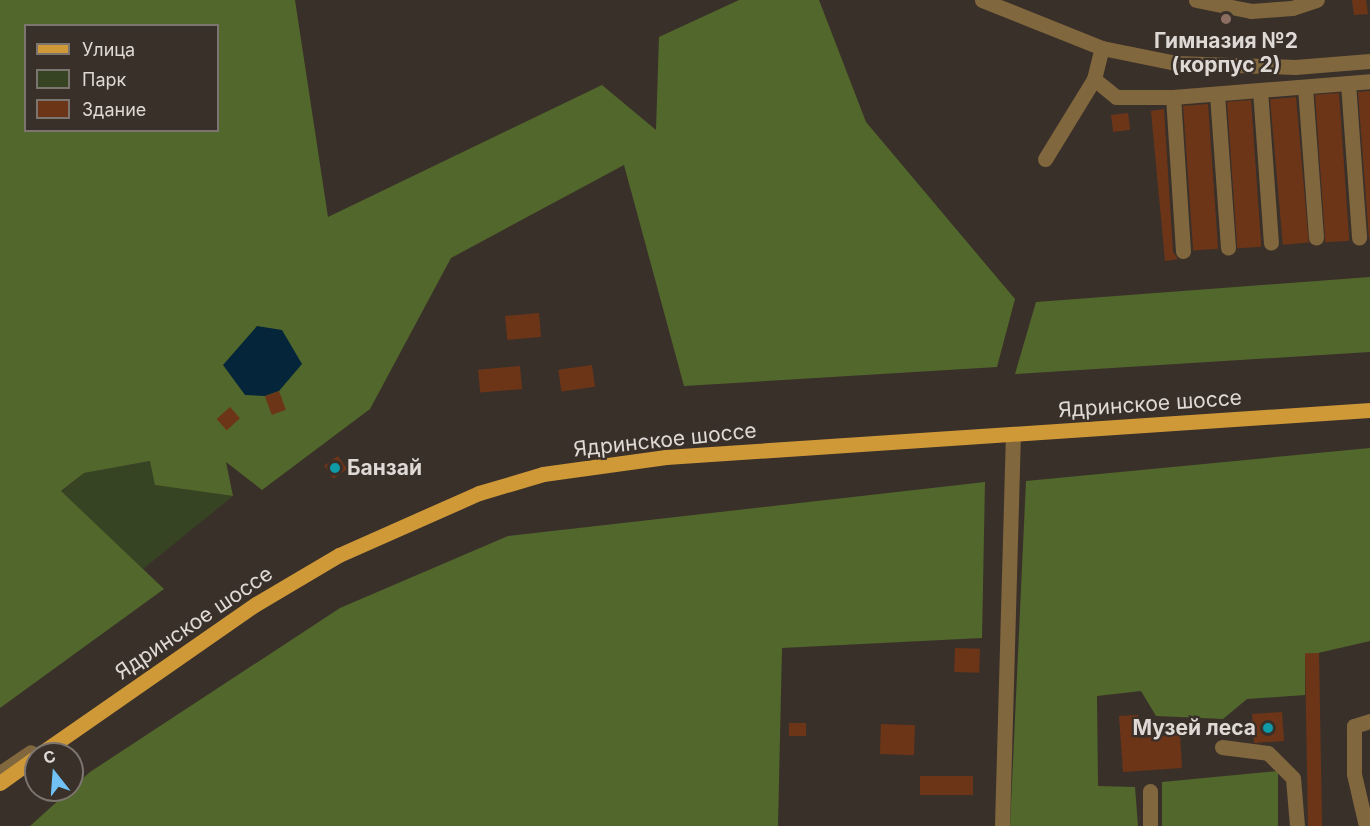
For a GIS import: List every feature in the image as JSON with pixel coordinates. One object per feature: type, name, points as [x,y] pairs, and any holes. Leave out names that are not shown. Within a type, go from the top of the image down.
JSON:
[{"type":"main road","name":"Ядринское шоссе","points":[[57,742],[256,604],[339,555],[479,493],[543,474],[666,457],[1013,436],[1370,410]]},
{"type":"main road","points":[[0,783],[24,766]]},
{"type":"street","points":[[1196,0],[1251,11],[1292,8],[1317,0]]},
{"type":"street","points":[[986,1],[1102,48],[1176,63],[1295,67],[1370,61]]},
{"type":"street","points":[[1045,159],[1094,79],[1102,48]]},
{"type":"street","points":[[1094,79],[1116,97],[1173,97],[1370,81]]},
{"type":"street","points":[[1348,83],[1359,238]]},
{"type":"street","points":[[1305,87],[1316,238]]},
{"type":"street","points":[[1260,90],[1270,243]]},
{"type":"street","points":[[1217,94],[1228,248]]},
{"type":"street","points":[[1173,97],[1183,251]]},
{"type":"street","points":[[1002,826],[1013,436]]},
{"type":"street","points":[[0,773],[91,717]]},
{"type":"street","points":[[1366,826],[1354,774],[1354,726],[1370,721]]},
{"type":"street","points":[[1221,747],[1268,753],[1293,778],[1297,826]]},
{"type":"street","points":[[1150,791],[1150,826]]},
{"type":"green space","points":[[0,0],[295,0],[328,217],[602,85],[656,130],[659,37],[739,0],[819,0],[866,122],[1015,299],[997,367],[684,386],[624,165],[451,258],[370,409],[262,490],[226,462],[233,496],[155,485],[150,461],[84,473],[61,491],[164,589],[0,708]]},
{"type":"green space","points":[[1370,277],[1370,352],[1015,374],[1036,302]]},
{"type":"green space","points":[[1370,448],[1370,641],[1305,656],[1305,695],[1247,699],[1223,719],[1156,716],[1141,691],[1097,696],[1098,786],[1135,787],[1138,826],[1010,826],[1026,481]]},
{"type":"green space","points":[[151,461],[156,485],[233,496],[143,569],[61,492],[84,473]]},
{"type":"green space","points":[[985,482],[982,638],[782,648],[778,826],[30,826],[57,802],[84,802],[84,777],[90,772],[340,608],[508,536]]},
{"type":"green space","points":[[1278,771],[1278,826],[1162,826],[1162,782]]},
{"type":"water","points":[[257,326],[282,330],[302,364],[279,391],[265,396],[245,395],[223,365]]},
{"type":"building","points":[[1352,0],[1366,0],[1368,14],[1354,15]]},
{"type":"building","points":[[1370,91],[1370,239],[1369,239],[1358,92]]},
{"type":"building","points":[[1339,93],[1349,241],[1325,242],[1315,95]]},
{"type":"building","points":[[1296,97],[1309,242],[1283,245],[1270,99]]},
{"type":"building","points":[[1251,100],[1261,247],[1237,248],[1227,102]]},
{"type":"building","points":[[1208,104],[1218,249],[1193,250],[1183,106]]},
{"type":"building","points":[[1164,109],[1173,252],[1178,259],[1165,261],[1151,111]]},
{"type":"building","points":[[1128,113],[1130,130],[1113,132],[1111,115]]},
{"type":"building","points":[[539,313],[541,337],[507,340],[505,316]]},
{"type":"building","points":[[592,365],[595,387],[561,392],[558,370]]},
{"type":"building","points":[[520,366],[522,389],[480,393],[478,370]]},
{"type":"building","points":[[279,391],[286,410],[272,415],[265,396]]},
{"type":"building","points":[[230,407],[240,418],[227,430],[217,419]]},
{"type":"building","name":"Банзай","points":[[338,456],[347,469],[333,479],[324,466]]},
{"type":"building","points":[[955,648],[980,649],[979,673],[954,672]]},
{"type":"building","points":[[1305,653],[1319,653],[1322,826],[1308,826]]},
{"type":"building","name":"Музей леса","points":[[1282,712],[1284,741],[1254,743],[1252,714]]},
{"type":"building","points":[[1138,715],[1139,738],[1180,735],[1182,768],[1123,772],[1119,716]]},
{"type":"building","points":[[789,723],[806,723],[806,736],[789,736]]},
{"type":"building","points":[[881,724],[915,725],[914,755],[880,754]]},
{"type":"building","points":[[920,776],[973,776],[973,795],[920,795]]},
{"type":"place","name":"Гимназия №2 (корпус 2)","points":[[1226,19]]},
{"type":"place","name":"Банзай","points":[[335,468]]},
{"type":"place","name":"Музей леса","points":[[1268,728]]}]
